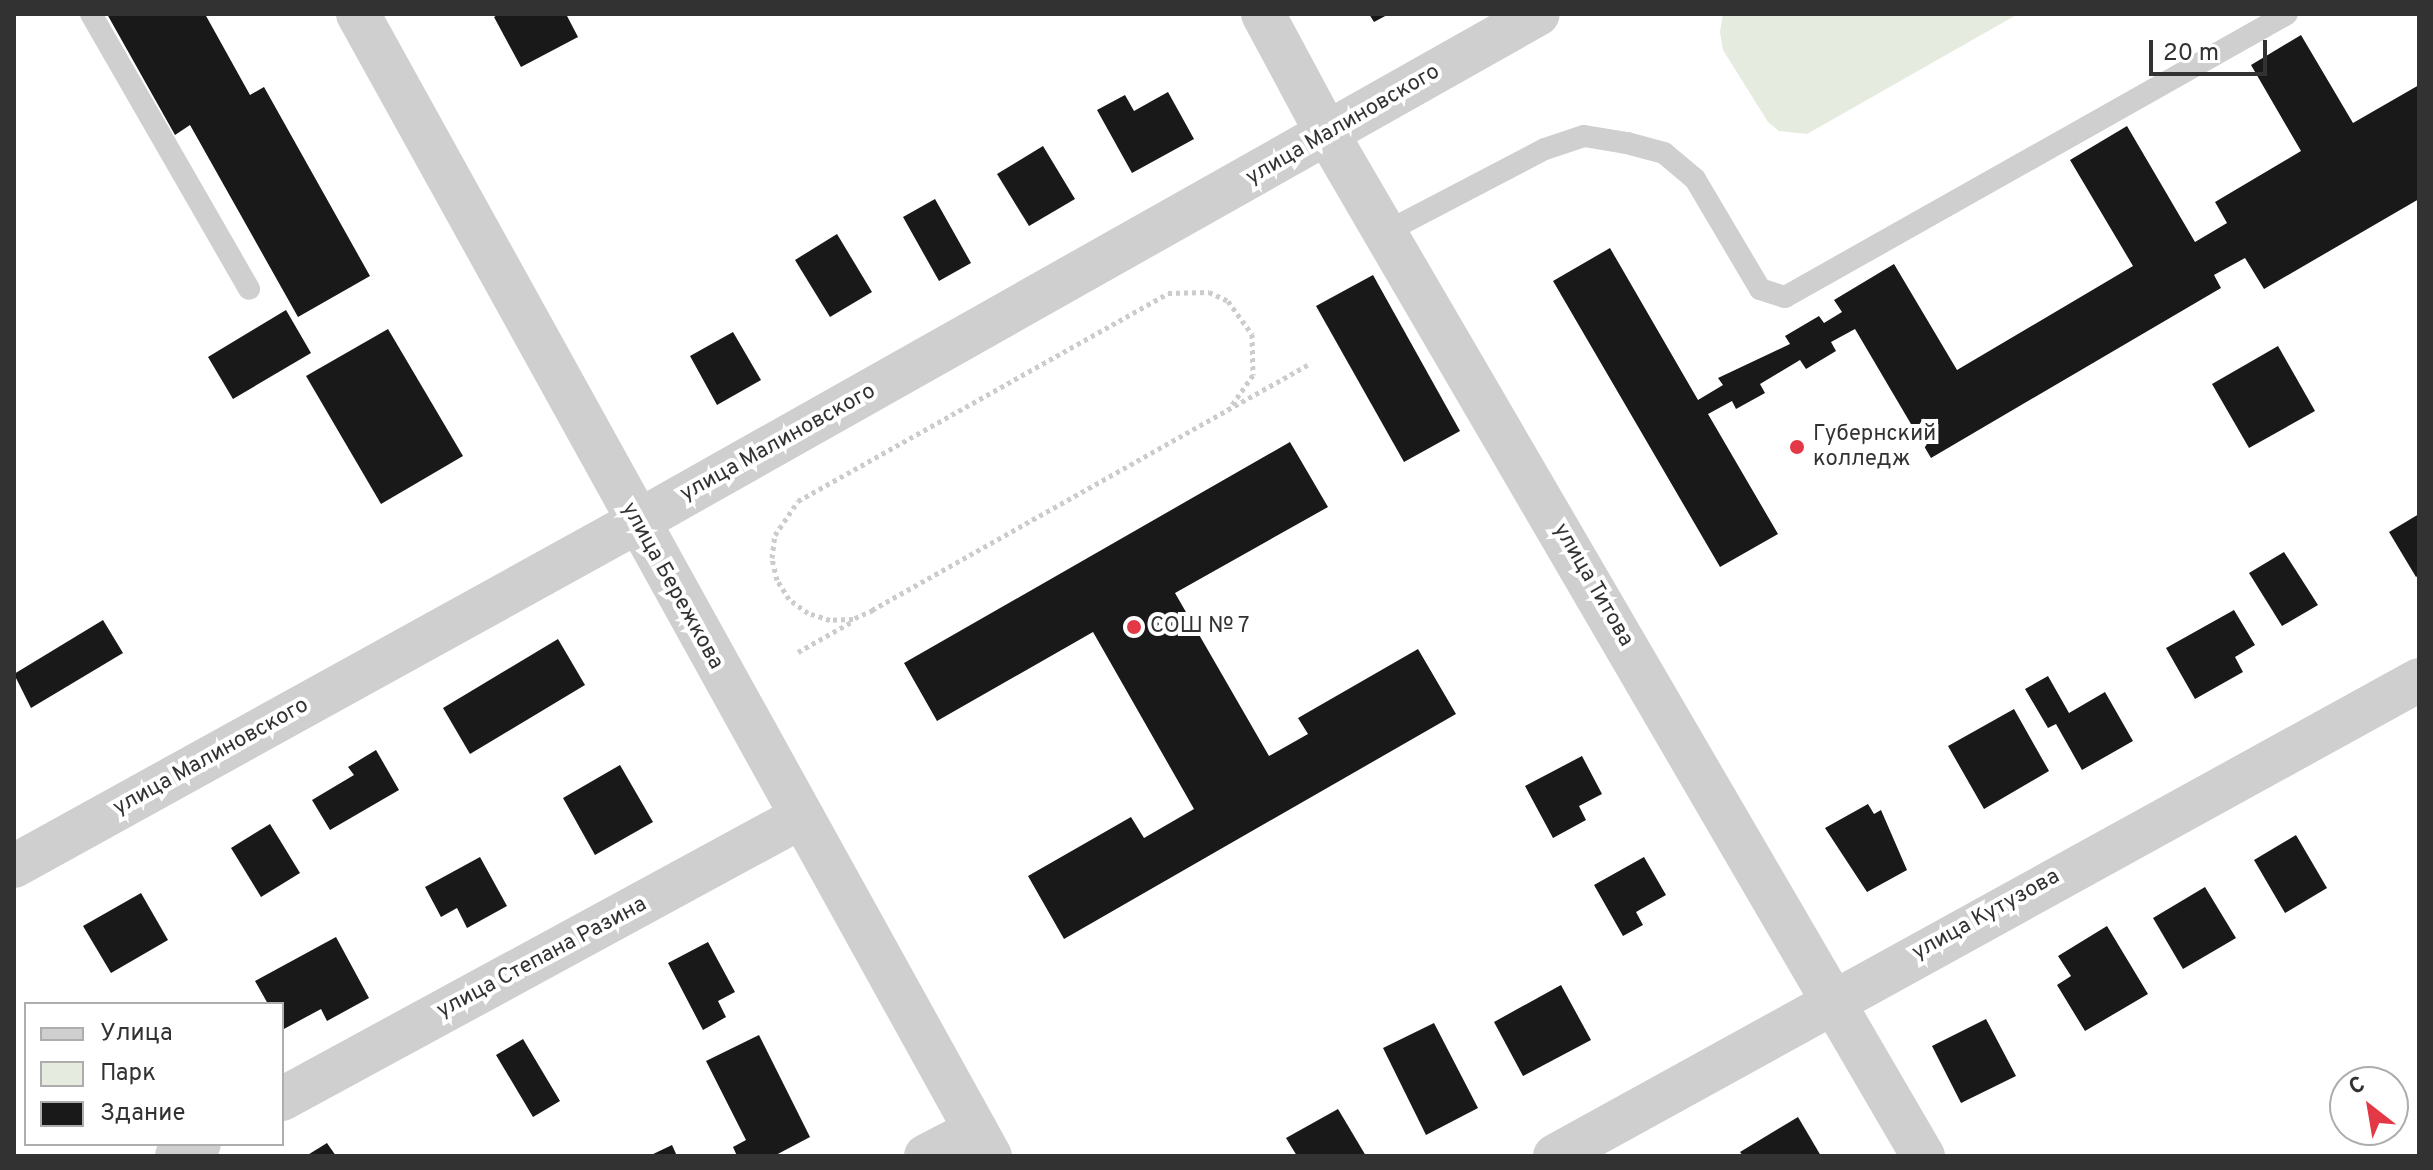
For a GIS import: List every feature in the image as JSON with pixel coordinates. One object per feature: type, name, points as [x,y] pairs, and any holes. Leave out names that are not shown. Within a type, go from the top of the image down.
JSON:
[{"type":"street","name":"улица Бережкова","points":[[358,14],[983,1143]]},
{"type":"street","name":"улица Титова","points":[[1263,14],[1328,135],[1835,998],[1923,1156]]},
{"type":"street","name":"улица Малиновского","points":[[14,866],[637,522],[1538,14]]},
{"type":"street","name":"улица Кутузова","points":[[1555,1156],[1835,998],[2419,680]]},
{"type":"street","name":"улица Степана Разина","points":[[284,1098],[801,817]]},
{"type":"street","points":[[926,1156],[983,1143]]},
{"type":"street","points":[[177,1156],[195,1146]]},
{"type":"lane","points":[[91,14],[249,289]]},
{"type":"lane","points":[[1386,232],[1545,149],[1584,136],[1627,143],[1664,153],[1695,179],[1760,289],[1785,297],[2287,14]]},
{"type":"path","points":[[873,610],[853,619],[830,620],[808,613],[789,599],[777,580],[772,558],[775,535],[798,501],[1168,293],[1209,292],[1228,301],[1252,334],[1253,375],[1229,409]]},
{"type":"path","points":[[798,652],[1311,363]]},
{"type":"green space","points":[[1723,14],[2018,14],[1807,134],[1779,131],[1768,122],[1723,50],[1720,32]]},
{"type":"building","points":[[107,14],[205,14],[250,95],[264,87],[370,276],[298,317],[190,125],[175,135]]},
{"type":"building","points":[[499,14],[566,14],[578,37],[521,67],[494,17]]},
{"type":"building","points":[[1369,14],[1389,14],[1374,22]]},
{"type":"building","points":[[2301,35],[2353,123],[2419,85],[2419,199],[2264,289],[2245,258],[2214,275],[2221,288],[1931,458],[1855,329],[1831,342],[1836,351],[1806,369],[1800,360],[1760,384],[1765,393],[1736,409],[1732,401],[1708,414],[1778,534],[1720,567],[1553,281],[1610,248],[1698,400],[1723,385],[1718,378],[1790,344],[1785,336],[1819,316],[1824,323],[1842,312],[1834,300],[1894,264],[1957,370],[2133,266],[2070,160],[2127,126],[2195,242],[2227,223],[2215,202],[2301,151],[2251,65]]},
{"type":"building","points":[[1168,92],[1194,139],[1132,173],[1097,110],[1125,95],[1134,111]]},
{"type":"building","points":[[1043,146],[1075,199],[1029,226],[997,174]]},
{"type":"building","points":[[935,199],[971,263],[939,281],[903,217]]},
{"type":"building","points":[[837,234],[872,292],[830,317],[795,260]]},
{"type":"building","points":[[1373,275],[1460,431],[1404,462],[1316,306]]},
{"type":"building","points":[[286,310],[311,353],[233,399],[208,357]]},
{"type":"building","points":[[388,329],[463,456],[381,504],[306,376]]},
{"type":"building","points":[[733,332],[761,380],[717,405],[690,356]]},
{"type":"building","points":[[2278,346],[2315,411],[2249,448],[2212,384]]},
{"type":"building","points":[[1290,442],[1328,507],[1175,593],[1269,756],[1308,734],[1298,718],[1418,649],[1456,714],[1064,939],[1028,876],[1131,817],[1144,838],[1194,809],[1093,632],[937,721],[904,663]]},
{"type":"building","points":[[2419,514],[2419,575],[2416,577],[2389,532]]},
{"type":"building","points":[[2284,552],[2318,605],[2282,626],[2249,573]]},
{"type":"building","points":[[2234,610],[2255,645],[2235,657],[2243,672],[2195,699],[2166,648]]},
{"type":"building","points":[[103,620],[123,653],[31,708],[14,674]]},
{"type":"building","points":[[558,639],[585,685],[470,754],[443,708]]},
{"type":"building","points":[[2048,676],[2069,713],[2105,692],[2133,741],[2082,770],[2056,724],[2048,728],[2025,689]]},
{"type":"building","points":[[2014,709],[2049,771],[1984,809],[1948,746]]},
{"type":"building","points":[[376,750],[399,790],[330,830],[312,800],[354,775],[348,767]]},
{"type":"building","points":[[1582,756],[1602,794],[1579,806],[1586,820],[1553,838],[1525,786]]},
{"type":"building","points":[[620,765],[653,822],[595,855],[563,798]]},
{"type":"building","points":[[1868,804],[1874,814],[1881,810],[1907,870],[1867,892],[1825,828]]},
{"type":"building","points":[[270,824],[300,873],[261,897],[231,848]]},
{"type":"building","points":[[2296,835],[2327,888],[2285,913],[2254,860]]},
{"type":"building","points":[[480,857],[507,906],[467,928],[457,908],[441,917],[425,887]]},
{"type":"building","points":[[1644,857],[1666,895],[1636,912],[1643,925],[1623,936],[1594,885]]},
{"type":"building","points":[[2205,887],[2236,938],[2183,969],[2153,918]]},
{"type":"building","points":[[141,893],[168,940],[111,973],[83,926]]},
{"type":"building","points":[[2107,926],[2148,994],[2085,1031],[2057,985],[2071,976],[2058,956]]},
{"type":"building","points":[[336,937],[369,998],[327,1021],[321,1009],[284,1029],[284,1002],[267,1002],[255,981]]},
{"type":"building","points":[[708,942],[735,992],[718,1001],[726,1017],[703,1030],[668,963]]},
{"type":"building","points":[[1561,985],[1591,1040],[1523,1076],[1494,1022]]},
{"type":"building","points":[[1986,1019],[2016,1076],[1961,1103],[1932,1046]]},
{"type":"building","points":[[1434,1023],[1478,1108],[1426,1135],[1383,1048]]},
{"type":"building","points":[[759,1035],[810,1137],[774,1156],[737,1156],[733,1147],[746,1140],[706,1061]]},
{"type":"building","points":[[523,1039],[560,1101],[533,1117],[496,1055]]},
{"type":"building","points":[[1338,1109],[1366,1156],[1297,1156],[1286,1138]]},
{"type":"building","points":[[1798,1117],[1821,1156],[1743,1156],[1740,1152]]},
{"type":"building","points":[[327,1143],[336,1156],[306,1156]]},
{"type":"building","points":[[672,1145],[677,1156],[649,1156]]},
{"type":"place","name":"Губернский колледж","points":[[1797,447]]},
{"type":"place","name":"СОШ № 7","points":[[1134,627]]}]
